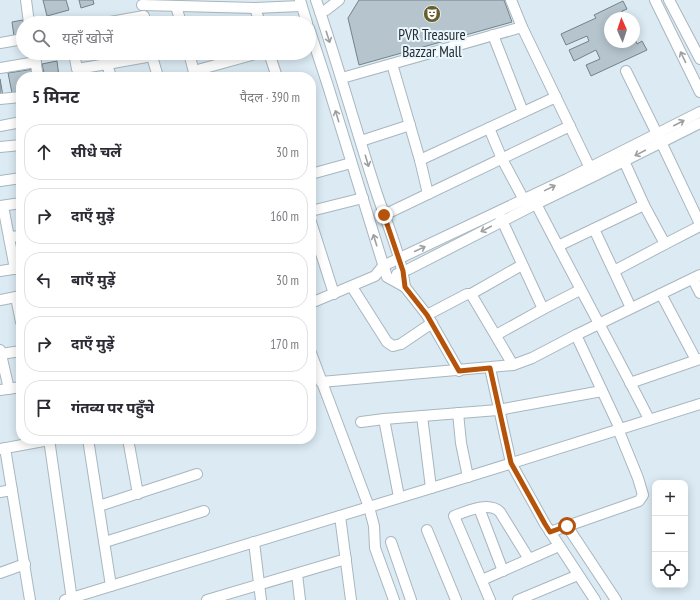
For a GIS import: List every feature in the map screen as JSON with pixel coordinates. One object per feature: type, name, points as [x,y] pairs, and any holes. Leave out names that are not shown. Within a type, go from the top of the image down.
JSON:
[{"type":"street","points":[[26,0],[28,16]]},
{"type":"street","points":[[316,0],[403,271],[405,287]]},
{"type":"street","points":[[320,12],[326,10],[339,0]]},
{"type":"street","points":[[511,0],[522,27],[590,168]]},
{"type":"street","points":[[655,0],[700,92]]},
{"type":"street","points":[[669,0],[700,59]]},
{"type":"street","points":[[144,16],[141,2],[176,6],[255,8],[300,3],[305,16]]},
{"type":"street","points":[[176,6],[179,16]]},
{"type":"street","points":[[255,8],[258,16]]},
{"type":"street","points":[[342,78],[522,27]]},
{"type":"street","points":[[493,35],[523,112]]},
{"type":"street","points":[[0,43],[16,40]]},
{"type":"street","points":[[316,49],[387,277]]},
{"type":"street","points":[[0,68],[25,60]]},
{"type":"street","points":[[35,60],[37,72]]},
{"type":"street","points":[[75,60],[78,72]]},
{"type":"street","points":[[81,72],[127,60]]},
{"type":"street","points":[[153,60],[156,72]]},
{"type":"street","points":[[191,60],[194,72]]},
{"type":"street","points":[[200,72],[237,60]]},
{"type":"street","points":[[271,60],[275,72]]},
{"type":"street","points":[[107,64],[109,72]]},
{"type":"street","points":[[392,64],[420,160],[428,194]]},
{"type":"street","points":[[614,271],[700,225],[626,71]]},
{"type":"street","points":[[420,160],[556,96]]},
{"type":"street","points":[[0,99],[16,97]]},
{"type":"street","points":[[530,200],[624,161],[700,112]]},
{"type":"street","points":[[0,126],[16,123]]},
{"type":"street","points":[[387,277],[403,271],[590,168],[659,138],[700,123]]},
{"type":"street","points":[[361,141],[410,125]]},
{"type":"street","points":[[384,215],[570,126]]},
{"type":"street","points":[[489,128],[502,159],[530,200],[558,246],[580,290],[600,323],[649,419]]},
{"type":"street","points":[[0,147],[16,145]]},
{"type":"street","points":[[624,161],[644,205],[665,244]]},
{"type":"street","points":[[316,173],[351,163]]},
{"type":"street","points":[[0,181],[16,179]]},
{"type":"street","points":[[316,210],[363,198]]},
{"type":"street","points":[[16,204],[2,206],[16,261]]},
{"type":"street","points":[[558,246],[644,205]]},
{"type":"street","points":[[316,300],[352,287],[375,276],[384,266],[399,259],[500,217]]},
{"type":"street","points":[[500,217],[543,309]]},
{"type":"street","points":[[594,229],[631,308]]},
{"type":"street","points":[[9,237],[16,236]]},
{"type":"street","points":[[316,238],[334,294]]},
{"type":"street","points":[[352,287],[387,342],[393,346],[402,344],[429,319],[468,294],[471,294],[522,265]]},
{"type":"street","points":[[0,271],[16,268]]},
{"type":"street","points":[[375,276],[387,277],[405,287],[429,319],[459,371]]},
{"type":"street","points":[[321,382],[459,371],[513,365],[532,358],[600,323],[696,277],[700,293]]},
{"type":"street","points":[[496,335],[580,290]]},
{"type":"street","points":[[471,294],[513,365]]},
{"type":"street","points":[[630,383],[698,360],[661,294]]},
{"type":"street","points":[[0,300],[16,296]]},
{"type":"street","points":[[550,532],[639,501],[643,495],[619,429],[576,335]]},
{"type":"street","points":[[16,351],[0,352],[5,389],[16,388]]},
{"type":"street","points":[[316,368],[369,507],[374,526],[375,548],[394,600]]},
{"type":"street","points":[[490,368],[498,410],[511,463],[545,524],[595,600]]},
{"type":"street","points":[[361,422],[498,410],[602,391]]},
{"type":"street","points":[[50,444],[69,599],[468,477],[700,404]]},
{"type":"street","points":[[458,413],[461,443],[468,477]]},
{"type":"street","points":[[422,416],[431,488]]},
{"type":"street","points":[[384,419],[399,497]]},
{"type":"street","points":[[29,444],[3,449],[12,490],[30,600]]},
{"type":"street","points":[[89,444],[111,586]]},
{"type":"street","points":[[129,444],[138,494]]},
{"type":"street","points":[[99,506],[197,474]]},
{"type":"street","points":[[0,492],[12,490]]},
{"type":"street","points":[[490,600],[454,516],[479,508],[496,508],[529,559]]},
{"type":"street","points":[[479,508],[503,571]]},
{"type":"street","points":[[105,542],[204,511]]},
{"type":"street","points":[[340,516],[351,600]]},
{"type":"street","points":[[567,526],[616,600]]},
{"type":"street","points":[[427,530],[456,600]]},
{"type":"street","points":[[254,542],[260,600]]},
{"type":"street","points":[[391,542],[411,600]]},
{"type":"street","points":[[482,580],[559,546]]},
{"type":"street","points":[[207,600],[219,598],[259,584],[346,559]]},
{"type":"street","points":[[0,573],[25,564]]},
{"type":"street","points":[[297,574],[300,600]]},
{"type":"street","points":[[518,600],[578,575]]},
{"type":"building","points":[[43,0],[66,0],[69,10],[47,16]]},
{"type":"building","points":[[79,0],[93,0],[94,4],[81,8]]},
{"type":"building","points":[[359,0],[504,0],[512,22],[359,65],[348,18]]},
{"type":"building","points":[[623,1],[627,9],[622,12],[604,12],[604,48],[640,48],[640,42],[642,41],[647,50],[591,76],[586,65],[600,59],[596,50],[574,61],[569,50],[589,41],[587,36],[566,45],[561,34],[596,18],[594,15]]},
{"type":"building","points":[[16,21],[16,36],[14,36],[12,22]]},
{"type":"building","points":[[57,61],[58,72],[44,72],[42,64]]},
{"type":"building","points":[[34,69],[34,72],[16,72],[16,92],[12,93],[8,73]]},
{"type":"building","points":[[0,79],[3,96],[0,97]]},
{"type":"place","name":"PVR Treasure Bazzar Mall","points":[[432,14]]},
{"type":"route","points":[[384,215],[403,271],[405,287],[427,315],[459,371],[490,368],[498,410],[511,463],[550,532],[567,526]]}]
